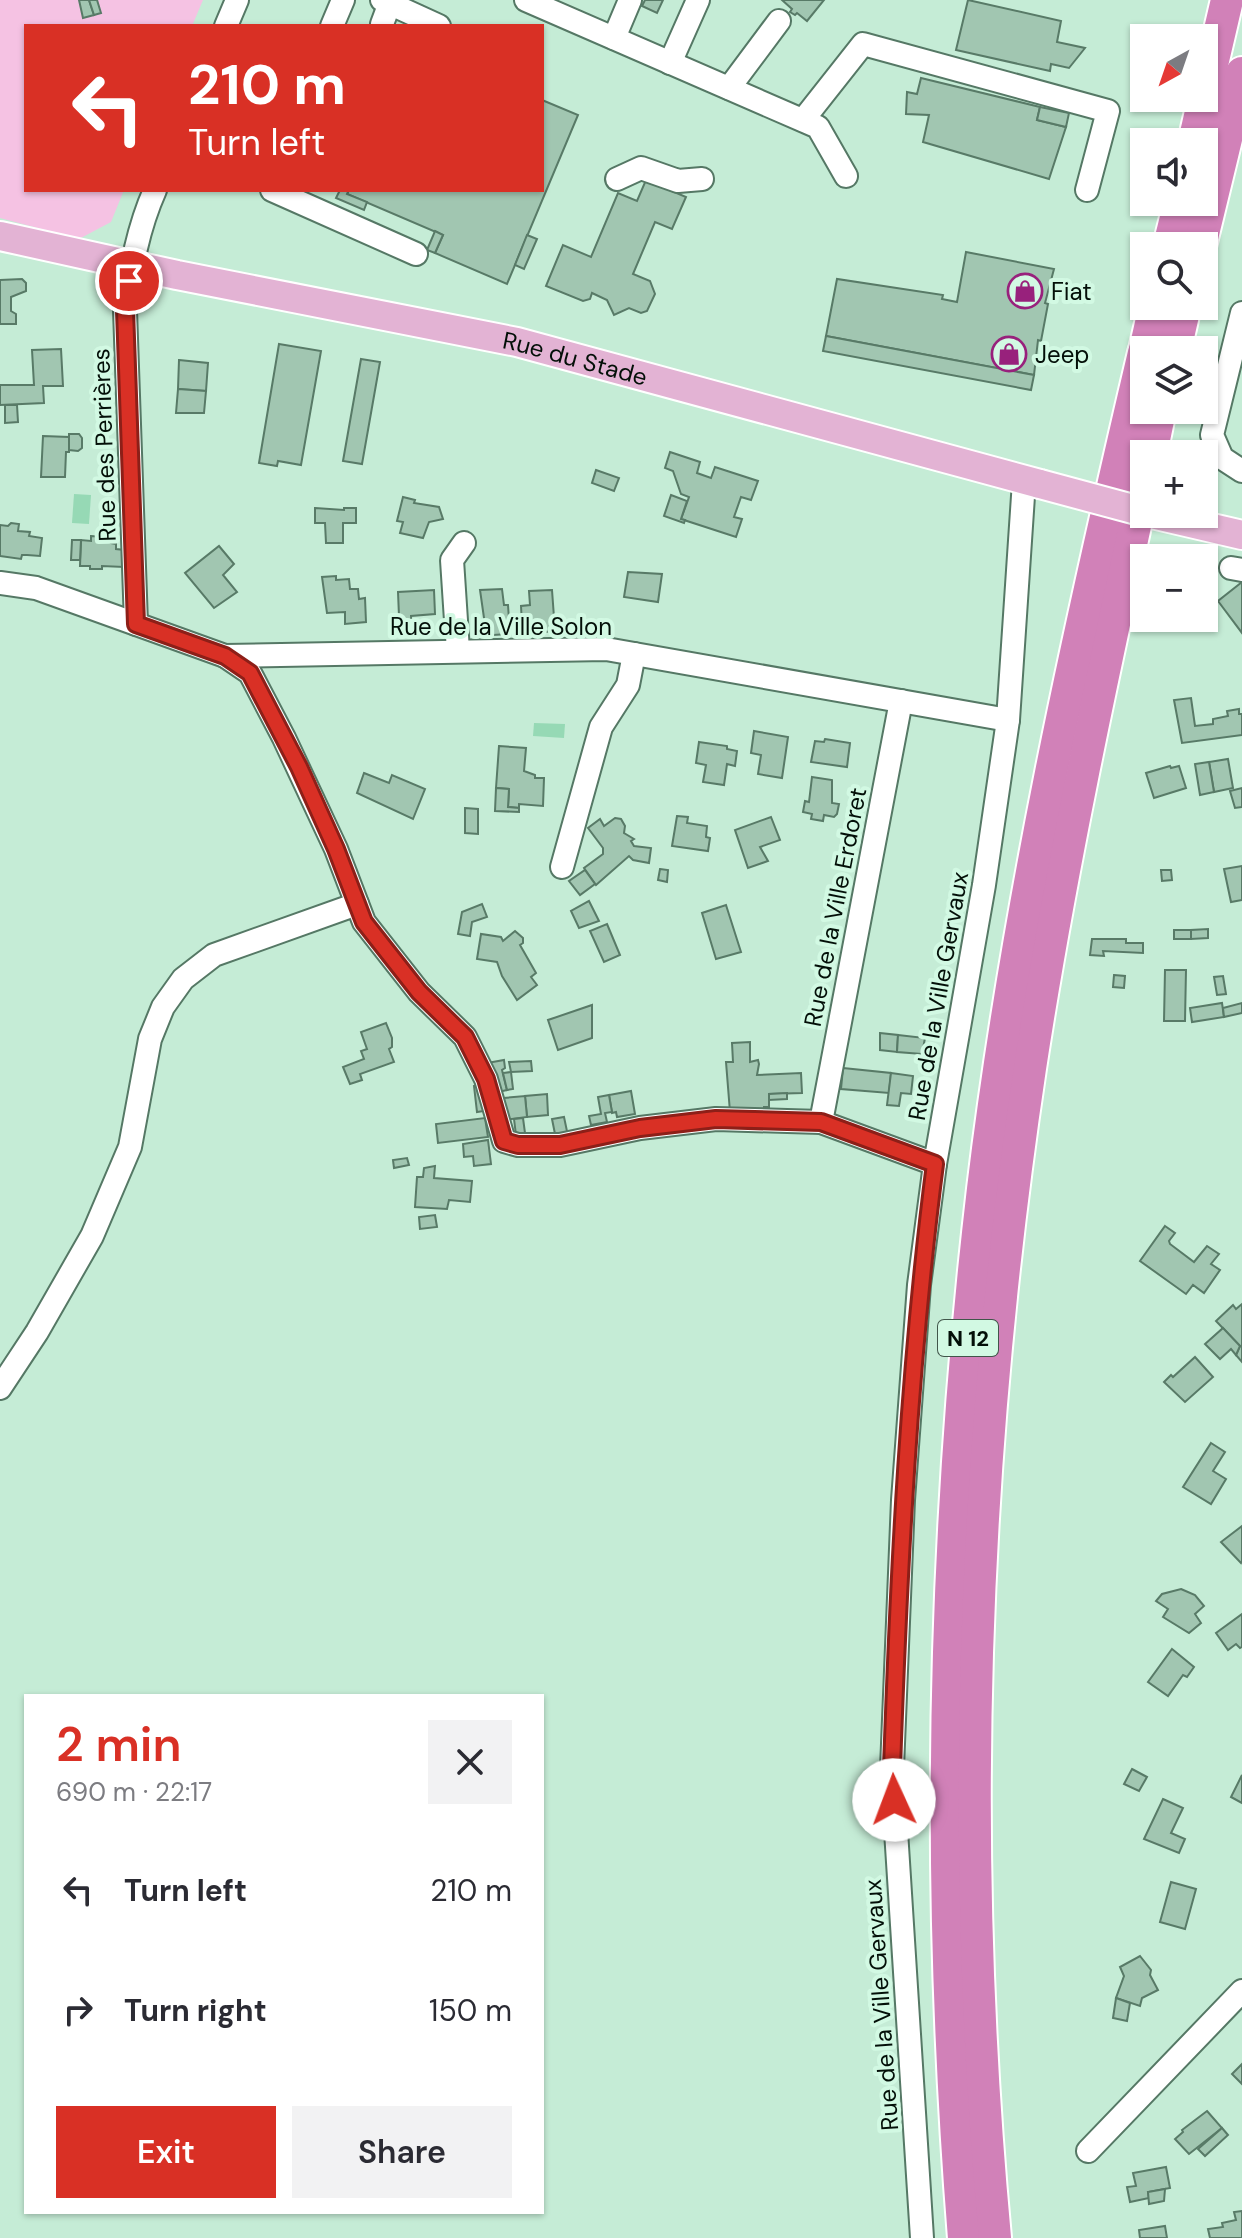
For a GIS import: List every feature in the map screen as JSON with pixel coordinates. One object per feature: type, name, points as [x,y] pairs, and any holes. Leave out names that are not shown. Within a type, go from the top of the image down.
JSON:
[{"type":"highway","points":[[1197,128],[1227,0]]},
{"type":"highway","points":[[1203,232],[1242,73]]},
{"type":"highway","name":"N 12","points":[[964,2238],[952,2094],[945,1800],[951,1571],[970,1315],[992,1125],[1037,849],[1076,654],[1130,414]]},
{"type":"highway","name":"N 12","points":[[995,2238],[981,2017],[975,1743],[976,1637],[996,1352],[1030,1067],[1089,735],[1134,528]]},
{"type":"main road","name":"Rue du Stade","points":[[0,236],[517,342],[1130,508]]},
{"type":"main road","points":[[1209,528],[1242,535]]},
{"type":"street","points":[[227,24],[237,0]]},
{"type":"street","points":[[333,24],[343,0]]},
{"type":"street","points":[[526,0],[818,127],[846,176]]},
{"type":"street","points":[[614,38],[630,0]]},
{"type":"street","points":[[670,63],[698,0]]},
{"type":"street","points":[[386,7],[433,24]]},
{"type":"street","points":[[729,88],[779,21]]},
{"type":"street","points":[[803,120],[863,44],[1108,111],[1087,190]]},
{"type":"street","points":[[617,179],[641,168],[678,181],[702,179]]},
{"type":"street","name":"Rue des Perrières","points":[[136,624],[125,310],[143,219],[154,192]]},
{"type":"street","points":[[276,192],[416,254]]},
{"type":"street","points":[[1242,313],[1212,435],[1222,458],[1242,471]]},
{"type":"street","name":"Rue de la Ville Gervaux","points":[[922,2238],[892,1768],[903,1500],[919,1285],[935,1164],[984,885],[1008,720],[1032,483]]},
{"type":"street","points":[[458,651],[452,560],[464,543]]},
{"type":"street","name":"Rue de la Ville Solon","points":[[0,583],[36,588],[225,656],[606,649],[1008,720]]},
{"type":"street","points":[[562,867],[601,727],[628,685],[634,654]]},
{"type":"street","points":[[225,656],[250,673],[299,767],[364,922],[419,992],[465,1037],[486,1079],[504,1141],[518,1145],[560,1145],[640,1128],[716,1119],[821,1122],[935,1164]]},
{"type":"street","name":"Rue de la Ville Erdoret","points":[[821,1122],[901,701]]},
{"type":"street","points":[[0,1388],[37,1332],[92,1236],[130,1147],[150,1039],[163,1007],[183,979],[214,955],[357,904]]},
{"type":"street","points":[[1088,2151],[1242,1991]]},
{"type":"shaded area","points":[[0,0],[203,0],[193,24],[24,24],[24,192],[123,192],[111,222],[79,239],[0,218]]},
{"type":"shaded area","points":[[74,494],[91,495],[89,524],[72,523]]},
{"type":"shaded area","points":[[534,723],[565,724],[564,738],[533,736]]},
{"type":"building","points":[[79,0],[89,0],[94,15],[83,18]]},
{"type":"building","points":[[89,0],[97,0],[101,13],[94,15]]},
{"type":"building","points":[[645,0],[663,0],[657,13],[642,6]]},
{"type":"building","points":[[782,0],[824,0],[807,21],[790,12],[792,9]]},
{"type":"building","points":[[968,0],[1061,21],[1057,42],[1085,48],[1069,68],[1051,64],[1050,71],[956,50]]},
{"type":"building","points":[[921,78],[1040,107],[1037,120],[1066,127],[1049,179],[923,142],[929,115],[906,114],[907,92],[917,94]]},
{"type":"building","points":[[544,101],[578,115],[507,284],[435,253],[443,235],[347,194],[544,192]]},
{"type":"building","points":[[1040,107],[1069,113],[1066,127],[1037,120]]},
{"type":"building","points":[[646,180],[686,197],[672,229],[655,222],[633,274],[650,281],[655,294],[647,311],[641,313],[629,308],[614,315],[607,300],[592,293],[590,299],[583,301],[546,286],[563,245],[591,257],[618,193],[637,201]]},
{"type":"building","points":[[339,192],[348,192],[367,202],[364,210],[336,198]]},
{"type":"building","points":[[435,231],[443,235],[435,253],[427,250]]},
{"type":"building","points":[[527,235],[537,239],[524,269],[515,265]]},
{"type":"building","points":[[966,252],[1054,269],[1045,303],[1048,304],[1041,341],[1038,340],[1034,375],[826,336],[837,279],[943,295],[942,299],[957,302]]},
{"type":"building","points":[[22,279],[26,283],[26,291],[11,297],[11,311],[16,314],[16,324],[0,324],[0,280]]},
{"type":"building","points":[[826,336],[1034,375],[1031,390],[823,351]]},
{"type":"building","points":[[279,344],[321,351],[301,465],[278,461],[277,466],[259,463]]},
{"type":"building","points":[[61,349],[63,386],[43,386],[44,403],[0,405],[0,385],[34,385],[32,350]]},
{"type":"building","points":[[361,359],[380,362],[362,464],[343,461]]},
{"type":"building","points":[[179,360],[208,363],[206,391],[178,389]]},
{"type":"building","points":[[178,389],[206,391],[204,413],[176,413]]},
{"type":"building","points":[[5,405],[17,405],[18,422],[5,423]]},
{"type":"building","points":[[69,434],[79,434],[82,438],[82,448],[78,451],[69,450]]},
{"type":"building","points":[[43,436],[69,437],[65,477],[41,477]]},
{"type":"building","points":[[670,452],[700,462],[697,473],[711,478],[715,467],[758,481],[751,500],[741,497],[734,517],[742,519],[736,537],[681,519],[689,497],[681,494],[673,471],[665,468]]},
{"type":"building","points":[[596,470],[619,478],[614,491],[592,483]]},
{"type":"building","points":[[671,495],[687,501],[681,519],[685,520],[684,523],[664,516]]},
{"type":"building","points":[[403,497],[415,500],[414,503],[439,507],[443,519],[429,522],[423,538],[400,533],[403,522],[397,521]]},
{"type":"building","points":[[315,508],[356,508],[356,523],[343,523],[343,543],[326,543],[325,523],[315,523]]},
{"type":"building","points":[[11,523],[19,524],[18,531],[42,538],[40,556],[22,555],[21,559],[0,556],[0,525],[8,526]]},
{"type":"building","points":[[91,536],[102,537],[116,544],[116,549],[125,550],[124,567],[90,569],[90,566],[80,566],[81,540],[91,541]]},
{"type":"building","points":[[72,540],[81,540],[80,560],[71,560]]},
{"type":"building","points":[[219,546],[234,564],[223,575],[237,592],[214,608],[185,573]]},
{"type":"building","points":[[628,572],[662,574],[658,602],[624,597]]},
{"type":"building","points":[[336,576],[336,580],[349,579],[350,589],[358,589],[359,599],[365,598],[366,622],[345,624],[345,612],[327,613],[322,577]]},
{"type":"building","points":[[1242,582],[1242,633],[1218,601]]},
{"type":"building","points":[[502,589],[504,605],[508,605],[510,634],[493,635],[492,625],[485,625],[480,590]]},
{"type":"building","points":[[434,590],[435,614],[411,616],[412,635],[391,636],[390,616],[399,616],[398,592]]},
{"type":"building","points":[[552,590],[555,631],[532,633],[531,624],[522,625],[521,606],[530,605],[529,591]]},
{"type":"building","points":[[1191,698],[1195,726],[1213,724],[1213,719],[1228,716],[1227,711],[1239,709],[1239,714],[1242,714],[1242,735],[1182,743],[1174,700]]},
{"type":"building","points":[[754,731],[788,737],[782,778],[758,774],[761,755],[751,753]]},
{"type":"building","points":[[825,739],[850,743],[847,767],[811,762],[815,741],[824,742]]},
{"type":"building","points":[[699,742],[727,746],[727,749],[737,751],[735,766],[727,764],[724,785],[703,782],[706,765],[696,763]]},
{"type":"building","points":[[499,746],[526,748],[524,771],[535,775],[535,778],[544,778],[543,806],[519,804],[519,808],[508,807],[509,789],[496,788]]},
{"type":"building","points":[[1228,759],[1233,788],[1214,792],[1209,762]]},
{"type":"building","points":[[1209,762],[1214,792],[1200,795],[1195,764]]},
{"type":"building","points":[[1179,766],[1186,788],[1154,798],[1146,773]]},
{"type":"building","points":[[364,773],[389,783],[392,775],[425,789],[413,819],[357,793]]},
{"type":"building","points":[[812,777],[832,780],[832,803],[839,804],[834,817],[824,815],[823,821],[811,819],[812,814],[803,812],[805,801],[809,802]]},
{"type":"building","points":[[496,788],[509,789],[508,807],[519,808],[519,812],[495,811]]},
{"type":"building","points":[[1242,788],[1242,807],[1235,808],[1230,791]]},
{"type":"building","points":[[465,808],[478,809],[478,834],[465,833]]},
{"type":"building","points":[[677,816],[688,817],[687,823],[707,826],[706,837],[710,838],[708,851],[672,846]]},
{"type":"building","points":[[771,817],[780,840],[760,847],[768,861],[748,868],[735,830]]},
{"type":"building","points":[[615,818],[621,819],[625,826],[624,833],[634,839],[631,841],[634,846],[651,848],[649,863],[633,860],[629,856],[596,885],[584,868],[603,854],[603,848],[588,828],[600,819],[604,826]]},
{"type":"building","points":[[1242,866],[1242,900],[1231,902],[1224,869]]},
{"type":"building","points":[[660,869],[668,870],[667,882],[658,880]]},
{"type":"building","points":[[585,870],[595,884],[580,895],[569,881]]},
{"type":"building","points":[[1161,870],[1171,870],[1172,880],[1162,881]]},
{"type":"building","points":[[589,901],[599,921],[579,928],[571,911]]},
{"type":"building","points":[[482,904],[487,917],[472,922],[470,936],[458,934],[462,912]]},
{"type":"building","points":[[726,905],[741,952],[716,959],[702,913]]},
{"type":"building","points":[[607,924],[620,955],[604,962],[590,931]]},
{"type":"building","points":[[1208,929],[1208,938],[1191,939],[1191,930]]},
{"type":"building","points":[[1174,930],[1191,930],[1191,939],[1174,939]]},
{"type":"building","points":[[515,931],[523,938],[520,945],[536,973],[531,977],[537,985],[517,1000],[497,962],[477,959],[481,934],[501,937],[503,941]]},
{"type":"building","points":[[1092,939],[1126,939],[1126,943],[1143,943],[1143,953],[1103,951],[1104,956],[1090,955]]},
{"type":"building","points":[[1165,970],[1186,970],[1185,1021],[1164,1021]]},
{"type":"building","points":[[1114,975],[1125,976],[1124,988],[1113,987]]},
{"type":"building","points":[[1223,976],[1226,994],[1217,995],[1214,977]]},
{"type":"building","points":[[1222,1003],[1224,1017],[1192,1022],[1190,1008]]},
{"type":"building","points":[[1242,1003],[1242,1013],[1224,1017],[1223,1008]]},
{"type":"building","points":[[592,1005],[592,1038],[558,1050],[548,1020]]},
{"type":"building","points":[[386,1023],[392,1038],[389,1049],[394,1062],[360,1074],[362,1080],[350,1084],[343,1067],[364,1059],[361,1051],[367,1049],[361,1032]]},
{"type":"building","points":[[880,1033],[898,1035],[897,1052],[880,1050]]},
{"type":"building","points":[[898,1035],[925,1038],[922,1054],[897,1052]]},
{"type":"building","points":[[750,1042],[750,1062],[758,1060],[759,1064],[757,1075],[801,1073],[802,1093],[769,1094],[769,1107],[764,1107],[764,1111],[730,1112],[726,1062],[733,1062],[732,1043]]},
{"type":"building","points":[[504,1060],[505,1068],[502,1070],[507,1090],[494,1093],[487,1063]]},
{"type":"building","points":[[531,1061],[532,1071],[511,1072],[509,1062]]},
{"type":"building","points":[[843,1068],[891,1073],[889,1093],[841,1089]]},
{"type":"building","points":[[511,1072],[513,1089],[507,1090],[503,1073]]},
{"type":"building","points":[[891,1073],[913,1076],[911,1094],[901,1093],[899,1106],[887,1105]]},
{"type":"building","points":[[480,1084],[484,1111],[477,1112],[474,1086]]},
{"type":"building","points":[[631,1091],[635,1114],[617,1117],[616,1112],[612,1113],[609,1095]]},
{"type":"building","points":[[787,1093],[787,1099],[769,1100],[769,1094]]},
{"type":"building","points":[[547,1094],[548,1115],[527,1117],[525,1096]]},
{"type":"building","points":[[609,1095],[612,1112],[605,1113],[607,1122],[591,1125],[589,1116],[601,1114],[598,1097]]},
{"type":"building","points":[[525,1096],[527,1117],[505,1120],[504,1098]]},
{"type":"building","points":[[564,1117],[568,1136],[556,1139],[552,1119]]},
{"type":"building","points":[[485,1118],[488,1137],[438,1143],[436,1124]]},
{"type":"building","points":[[523,1118],[525,1133],[516,1135],[514,1119]]},
{"type":"building","points":[[488,1140],[491,1164],[474,1166],[473,1156],[464,1157],[463,1144]]},
{"type":"building","points":[[407,1158],[409,1165],[394,1168],[393,1160]]},
{"type":"building","points":[[435,1166],[434,1178],[472,1181],[470,1202],[449,1200],[447,1209],[415,1207],[417,1177],[423,1177],[424,1168]]},
{"type":"building","points":[[435,1215],[437,1227],[420,1229],[419,1217]]},
{"type":"building","points":[[1165,1226],[1175,1233],[1170,1244],[1194,1262],[1207,1246],[1219,1254],[1211,1264],[1220,1270],[1204,1293],[1193,1285],[1186,1294],[1140,1261]]},
{"type":"building","points":[[1242,1304],[1242,1362],[1236,1355],[1240,1346],[1216,1321],[1233,1305],[1236,1309]]},
{"type":"building","points":[[1223,1328],[1240,1346],[1236,1355],[1231,1349],[1220,1359],[1205,1344]]},
{"type":"building","points":[[1195,1357],[1213,1377],[1185,1402],[1164,1382]]},
{"type":"building","points":[[1211,1443],[1225,1452],[1213,1471],[1226,1479],[1211,1504],[1183,1487]]},
{"type":"building","points":[[1242,1526],[1242,1561],[1241,1563],[1221,1542]]},
{"type":"building","points":[[1181,1589],[1195,1595],[1204,1606],[1195,1614],[1201,1623],[1189,1633],[1163,1617],[1168,1609],[1156,1601],[1162,1594]]},
{"type":"building","points":[[1242,1614],[1242,1647],[1236,1644],[1228,1650],[1216,1633]]},
{"type":"building","points":[[1172,1649],[1194,1667],[1187,1677],[1183,1675],[1168,1696],[1148,1682]]},
{"type":"building","points":[[1132,1769],[1147,1777],[1139,1791],[1124,1784]]},
{"type":"building","points":[[1242,1775],[1242,1803],[1231,1797]]},
{"type":"building","points":[[1163,1799],[1183,1808],[1171,1833],[1185,1839],[1179,1853],[1144,1839]]},
{"type":"building","points":[[1171,1882],[1196,1889],[1185,1929],[1160,1922]]},
{"type":"building","points":[[1140,1956],[1151,1970],[1150,1975],[1158,1990],[1142,1998],[1140,2006],[1116,1998],[1124,1976],[1120,1967]]},
{"type":"building","points":[[1116,1998],[1130,2003],[1127,2021],[1113,2018]]},
{"type":"building","points":[[1242,2064],[1242,2084],[1232,2074]]},
{"type":"building","points":[[1207,2111],[1222,2128],[1189,2154],[1175,2139]]},
{"type":"building","points":[[1222,2128],[1228,2135],[1205,2156],[1198,2149]]},
{"type":"building","points":[[1166,2167],[1170,2188],[1148,2192],[1149,2198],[1130,2202],[1127,2187],[1136,2186],[1133,2173]]},
{"type":"building","points":[[1165,2189],[1164,2201],[1149,2204],[1148,2192]]},
{"type":"building","points":[[1242,2211],[1242,2238],[1210,2238],[1208,2229],[1223,2227],[1222,2223],[1236,2220],[1234,2212]]},
{"type":"building","points":[[1165,2226],[1167,2238],[1140,2238],[1139,2230]]},
{"type":"place","name":"Fiat","points":[[1025,291]]},
{"type":"place","name":"Jeep","points":[[1009,354]]},
{"type":"route","points":[[129,281],[125,310],[136,624],[225,656],[250,673],[299,767],[336,849],[364,922],[419,992],[465,1037],[486,1079],[504,1141],[518,1145],[560,1145],[640,1128],[716,1119],[821,1122],[935,1164],[919,1285],[903,1500],[892,1768],[894,1800]]}]
